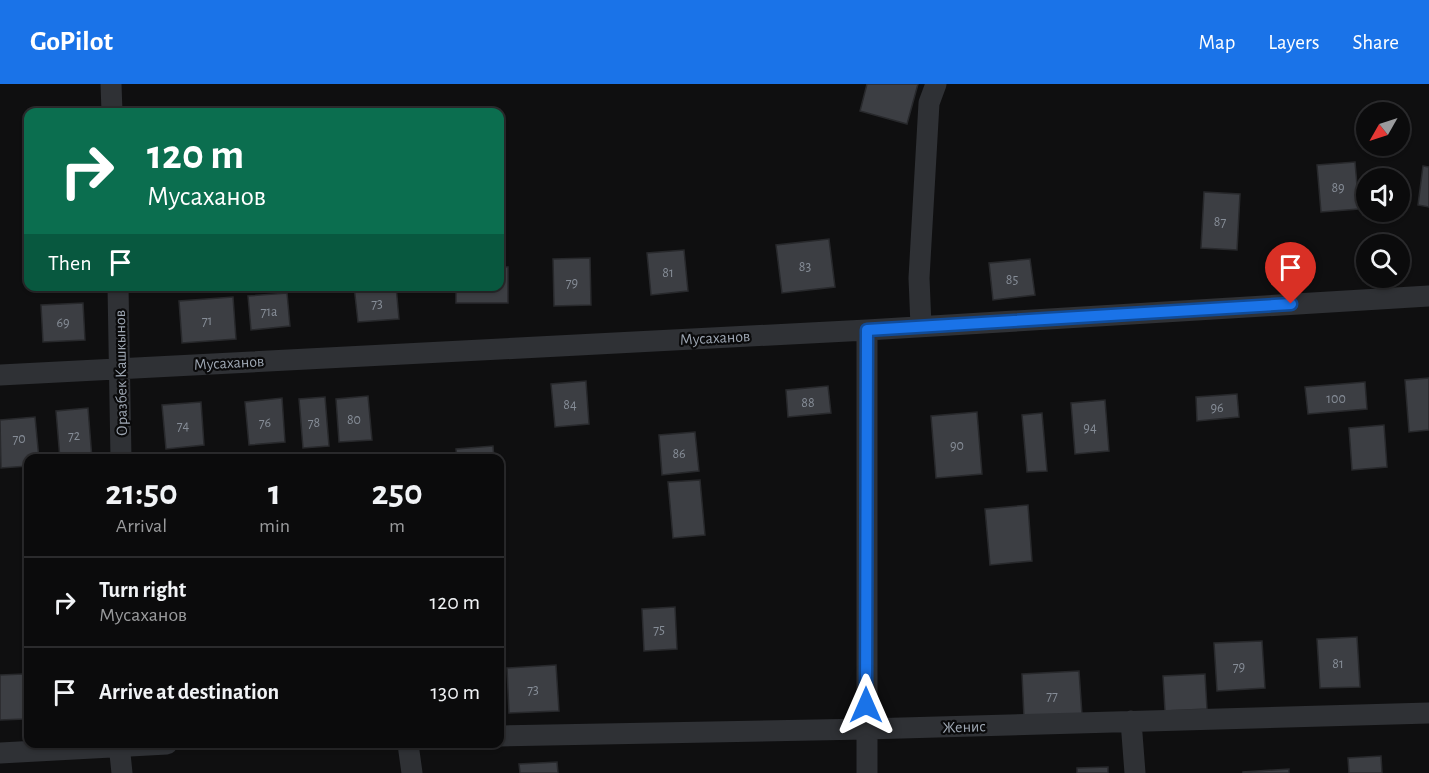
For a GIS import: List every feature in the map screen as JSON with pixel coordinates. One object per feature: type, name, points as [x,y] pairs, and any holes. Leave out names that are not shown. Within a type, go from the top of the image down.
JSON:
[{"type":"street","points":[[111,84],[112,108]]},
{"type":"street","points":[[921,326],[919,278],[929,103],[936,84]]},
{"type":"street","name":"Оразбек Кашкынов","points":[[118,291],[122,367],[121,454]]},
{"type":"street","name":"Мусаханов","points":[[0,375],[867,330],[1429,296]]},
{"type":"street","points":[[867,330],[867,773]]},
{"type":"street","name":"Женис","points":[[504,736],[866,729],[1429,713]]},
{"type":"street","points":[[1131,721],[1135,773]]},
{"type":"street","points":[[0,753],[74,748]]},
{"type":"street","points":[[119,748],[122,773]]},
{"type":"street","points":[[409,748],[412,773]]},
{"type":"building","points":[[867,84],[918,84],[907,124],[860,111]]},
{"type":"building","points":[[1355,162],[1356,209],[1321,212],[1317,165]]},
{"type":"building","points":[[1423,166],[1429,167],[1429,207],[1418,205]]},
{"type":"building","points":[[1204,192],[1240,194],[1237,250],[1201,248]]},
{"type":"building","points":[[829,239],[835,287],[782,293],[776,245]]},
{"type":"building","points":[[684,250],[688,291],[651,295],[647,253]]},
{"type":"building","points":[[590,258],[591,305],[554,306],[553,259]]},
{"type":"building","points":[[1030,259],[1035,295],[993,300],[989,263]]},
{"type":"building","points":[[504,267],[508,267],[508,303],[456,303],[456,291],[504,291]]},
{"type":"building","points":[[355,291],[396,291],[399,319],[358,322]]},
{"type":"building","points":[[287,293],[290,326],[251,330],[248,296]]},
{"type":"building","points":[[233,297],[236,339],[182,343],[179,301]]},
{"type":"building","points":[[83,303],[85,340],[43,342],[41,305]]},
{"type":"building","points":[[1429,378],[1429,430],[1409,432],[1405,380]]},
{"type":"building","points":[[586,381],[589,424],[555,427],[551,384]]},
{"type":"building","points":[[1365,382],[1367,409],[1308,414],[1305,387]]},
{"type":"building","points":[[828,386],[831,413],[788,417],[786,390]]},
{"type":"building","points":[[1237,394],[1239,417],[1197,421],[1196,397]]},
{"type":"building","points":[[368,396],[372,440],[339,442],[336,399]]},
{"type":"building","points":[[325,397],[329,446],[303,448],[299,399]]},
{"type":"building","points":[[282,398],[285,442],[249,445],[245,402]]},
{"type":"building","points":[[1105,400],[1109,451],[1075,454],[1071,403]]},
{"type":"building","points":[[201,402],[204,445],[166,449],[162,405]]},
{"type":"building","points":[[88,408],[92,454],[60,454],[56,411]]},
{"type":"building","points":[[977,412],[982,474],[936,478],[931,416]]},
{"type":"building","points":[[1042,413],[1047,471],[1027,472],[1022,415]]},
{"type":"building","points":[[35,417],[39,454],[24,454],[24,466],[1,468],[0,420]]},
{"type":"building","points":[[1384,425],[1387,467],[1352,470],[1349,428]]},
{"type":"building","points":[[695,432],[699,471],[662,475],[659,435]]},
{"type":"building","points":[[493,446],[494,454],[456,454],[456,449]]},
{"type":"building","points":[[700,480],[705,535],[673,538],[668,482]]},
{"type":"building","points":[[1028,505],[1032,561],[990,565],[985,509]]},
{"type":"building","points":[[675,607],[677,649],[644,651],[642,609]]},
{"type":"building","points":[[1357,637],[1360,687],[1320,688],[1317,639]]},
{"type":"building","points":[[1262,641],[1265,688],[1217,691],[1214,643]]},
{"type":"building","points":[[556,665],[559,711],[509,713],[507,668]]},
{"type":"building","points":[[1079,671],[1082,715],[1024,718],[1022,674]]},
{"type":"building","points":[[23,674],[24,719],[0,720],[0,675]]},
{"type":"building","points":[[1205,674],[1207,709],[1165,711],[1163,676]]},
{"type":"building","points":[[1381,756],[1382,773],[1349,773],[1348,758]]},
{"type":"building","points":[[557,762],[558,773],[520,773],[519,764]]},
{"type":"building","points":[[1108,767],[1108,773],[1077,773],[1077,768]]},
{"type":"building","points":[[1289,769],[1289,773],[1243,773],[1243,772]]},
{"type":"route","points":[[866,705],[867,330],[1291,304]]}]
